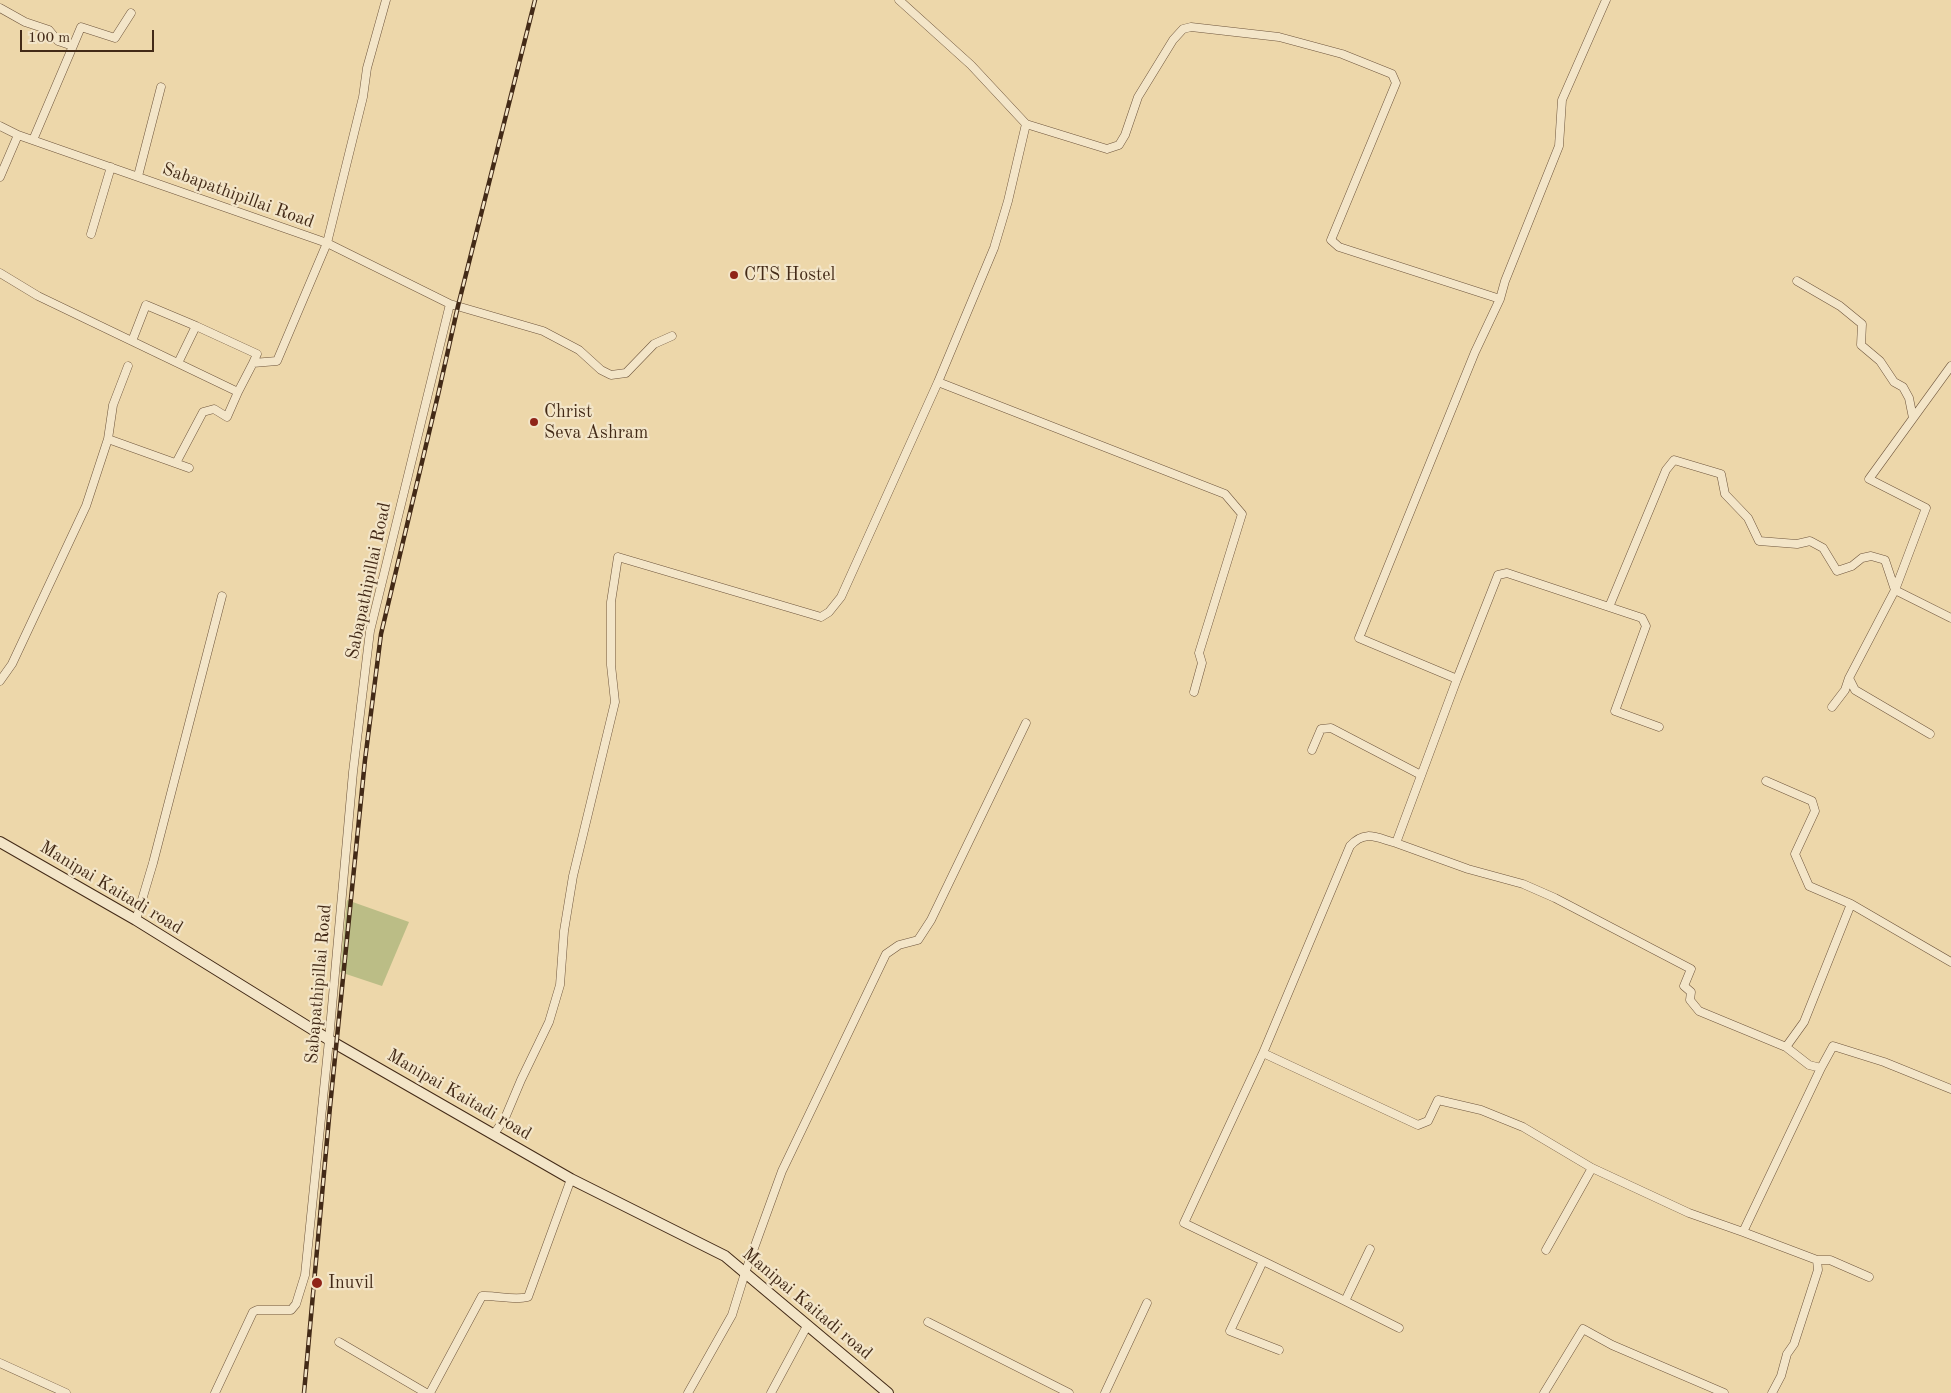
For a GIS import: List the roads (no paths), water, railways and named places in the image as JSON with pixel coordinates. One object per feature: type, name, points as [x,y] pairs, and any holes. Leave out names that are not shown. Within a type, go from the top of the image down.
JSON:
[{"type":"main road","name":"Manipai Kaitadi road","points":[[0,842],[136,920],[329,1040],[571,1178],[725,1256],[888,1393]]},
{"type":"street","points":[[253,363],[278,361],[327,243],[363,97],[367,68],[386,0]]},
{"type":"street","points":[[899,0],[971,65],[1026,124],[1108,149],[1119,145],[1125,135],[1138,97],[1173,40],[1183,28],[1191,27],[1279,37],[1342,54],[1392,74],[1396,83],[1331,240],[1339,247],[1500,299]]},
{"type":"street","points":[[1457,679],[1359,638],[1475,352],[1500,299],[1505,281],[1559,146],[1562,100],[1606,0]]},
{"type":"street","points":[[0,8],[25,22],[49,30],[58,40],[73,46]]},
{"type":"street","points":[[33,140],[80,27],[115,38],[131,13]]},
{"type":"street","points":[[138,176],[161,87]]},
{"type":"street","points":[[494,1134],[505,1118],[549,1022],[560,984],[564,931],[573,876],[615,702],[611,665],[611,602],[618,557],[821,617],[829,612],[841,597],[938,382],[994,248],[1008,201],[1026,124]]},
{"type":"street","name":"Sabapathipillai Road","points":[[0,126],[18,135],[327,243],[450,304],[370,631],[353,772],[329,1040],[305,1276],[296,1304],[291,1310],[257,1310],[253,1312],[216,1393]]},
{"type":"street","points":[[0,177],[18,135]]},
{"type":"street","points":[[91,234],[111,167]]},
{"type":"street","points":[[0,273],[38,296],[238,392]]},
{"type":"street","points":[[1797,281],[1840,306],[1862,324],[1861,345],[1880,361],[1894,382],[1903,387],[1909,398],[1913,418]]},
{"type":"street","points":[[450,304],[543,331],[579,350],[601,370],[611,375],[626,373],[654,344],[672,336]]},
{"type":"street","points":[[132,341],[146,305],[257,354],[227,417],[214,409],[203,412],[176,464]]},
{"type":"street","points":[[178,363],[196,326]]},
{"type":"street","points":[[0,681],[12,664],[86,506],[108,439],[113,405],[128,366]]},
{"type":"street","points":[[1832,707],[1845,690],[1849,678],[1895,590],[1926,508],[1869,479],[1951,366]]},
{"type":"street","points":[[938,382],[1225,494],[1242,514],[1200,653],[1202,663],[1194,692]]},
{"type":"street","points":[[108,439],[189,468]]},
{"type":"street","points":[[1609,607],[1666,470],[1674,460],[1721,474],[1725,494],[1748,518],[1759,541],[1797,544],[1810,540],[1823,548],[1837,571],[1852,566],[1862,558],[1871,556],[1885,560],[1895,590],[1951,618]]},
{"type":"street","points":[[1396,843],[1498,575],[1507,573],[1642,618],[1646,626],[1615,711],[1658,727]]},
{"type":"street","points":[[136,920],[153,863],[222,596]]},
{"type":"street","points":[[1849,678],[1855,690],[1930,734]]},
{"type":"street","points":[[688,1393],[732,1315],[782,1171],[886,954],[899,945],[918,940],[932,920],[1026,723]]},
{"type":"street","points":[[1312,750],[1321,729],[1332,728],[1421,775]]},
{"type":"street","points":[[1766,780],[1812,801],[1815,811],[1795,854],[1809,886],[1851,904],[1951,962]]},
{"type":"street","points":[[1399,1328],[1184,1223],[1263,1053],[1350,846],[1358,837],[1366,835],[1396,843],[1468,869],[1524,884],[1555,898],[1691,969],[1684,986],[1691,992],[1690,1000],[1699,1011],[1786,1048],[1809,1065],[1821,1068]]},
{"type":"street","points":[[1786,1048],[1804,1022],[1851,904]]},
{"type":"street","points":[[1743,1232],[1833,1046],[1884,1062],[1951,1089]]},
{"type":"street","points":[[1263,1053],[1418,1125],[1428,1121],[1438,1100],[1481,1110],[1524,1128],[1592,1168],[1689,1213],[1816,1260],[1830,1260],[1869,1277]]},
{"type":"street","points":[[1546,1250],[1592,1168]]},
{"type":"street","points":[[430,1393],[482,1296],[508,1296],[518,1300],[528,1297],[571,1178]]},
{"type":"street","points":[[1345,1301],[1370,1249]]},
{"type":"street","points":[[1772,1393],[1781,1376],[1786,1354],[1794,1344],[1818,1270],[1816,1260]]},
{"type":"street","points":[[1263,1261],[1230,1331],[1279,1350]]},
{"type":"street","points":[[1105,1393],[1147,1303]]},
{"type":"street","points":[[928,1322],[1068,1393]]},
{"type":"street","points":[[771,1393],[808,1326]]},
{"type":"street","points":[[1544,1393],[1583,1329],[1612,1345],[1724,1393]]},
{"type":"street","points":[[339,1342],[426,1393]]},
{"type":"street","points":[[0,1363],[66,1393]]},
{"type":"railway","points":[[304,1393],[330,1107],[365,760],[381,634],[458,306],[535,0]]},
{"type":"place","name":"CTS Hostel","points":[[734,275]]},
{"type":"place","name":"Christ Seva Ashram","points":[[534,422]]},
{"type":"place","name":"Inuvil","points":[[317,1283]]}]
